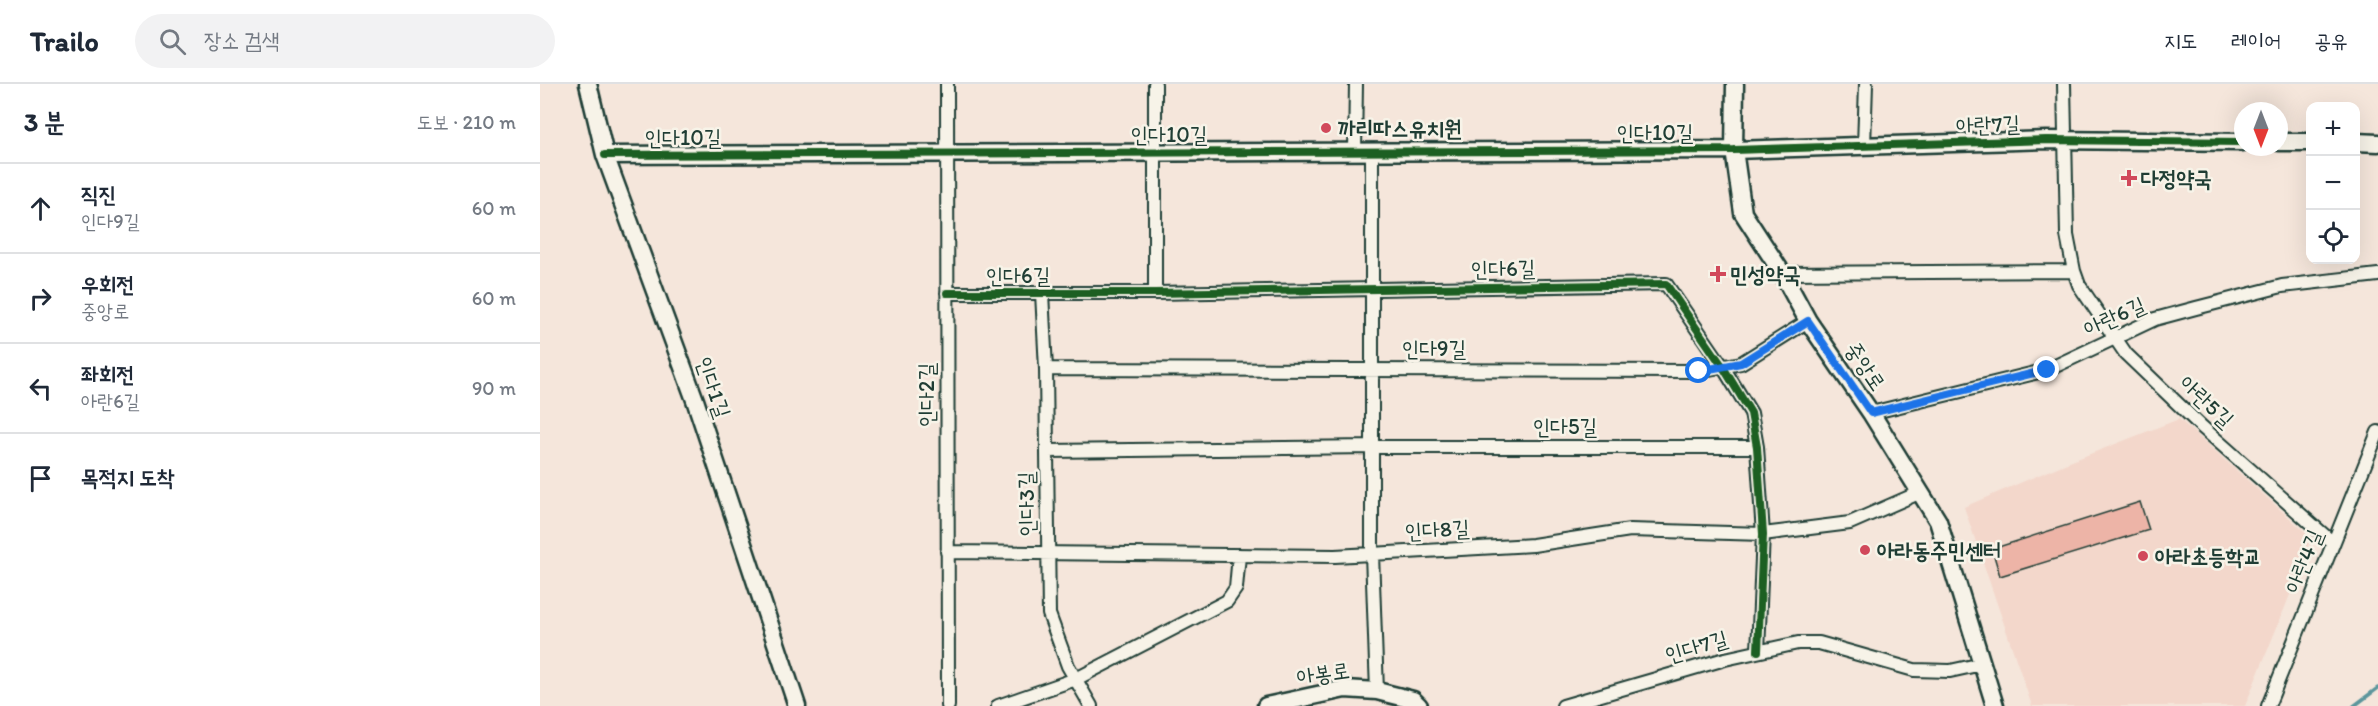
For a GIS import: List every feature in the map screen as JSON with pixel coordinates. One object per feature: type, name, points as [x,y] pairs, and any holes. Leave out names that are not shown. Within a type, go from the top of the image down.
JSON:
[{"type":"street","name":"인다1길","points":[[588,84],[605,155],[696,400],[797,706]]},
{"type":"street","name":"인다2길","points":[[947,84],[948,706]]},
{"type":"street","points":[[1155,84],[1155,293]]},
{"type":"street","points":[[1354,152],[1356,84]]},
{"type":"street","name":"중앙로","points":[[1735,84],[1734,150],[1743,213],[1782,273],[1808,321],[1871,413],[1938,521],[1995,706]]},
{"type":"street","points":[[1864,146],[1866,84]]},
{"type":"street","name":"아란5길","points":[[2064,84],[2067,235],[2079,285],[2126,354],[2202,427],[2333,543]]},
{"type":"street","name":"아란7길","points":[[1734,150],[2064,140],[2234,142]]},
{"type":"street","points":[[2288,142],[2306,142]]},
{"type":"street","points":[[2360,142],[2378,143]]},
{"type":"street","name":"인다10길","points":[[605,155],[1734,150]]},
{"type":"street","points":[[1372,152],[1372,554],[1377,691]]},
{"type":"street","points":[[1782,273],[2074,271]]},
{"type":"street","name":"아란6길","points":[[1871,413],[2047,370],[2155,319],[2282,286],[2378,275]]},
{"type":"street","name":"인다6길","points":[[947,293],[1155,293],[1666,284],[1723,367],[1751,413],[1757,447],[1763,534],[1758,651]]},
{"type":"street","name":"인다3길","points":[[1042,293],[1046,369],[1049,614],[1068,666],[1091,706]]},
{"type":"street","name":"인다9길","points":[[1046,369],[1699,371],[1741,363],[1808,321]]},
{"type":"street","name":"아란4길","points":[[2268,706],[2378,432]]},
{"type":"street","name":"인다5길","points":[[1047,451],[1372,447],[1757,447]]},
{"type":"street","name":"인다8길","points":[[947,552],[1335,556],[1533,545],[1630,530],[1763,534],[1850,523],[1921,492]]},
{"type":"street","points":[[998,706],[1076,679],[1227,601],[1236,588],[1239,555]]},
{"type":"street","name":"인다7길","points":[[1563,706],[1725,658],[1798,643],[1819,643],[1914,670],[1950,671],[1982,664]]},
{"type":"street","name":"아봉로","points":[[1266,706],[1345,689],[1377,691],[1413,700],[1419,706]]},
{"type":"shaded area","name":"아라초등학교","points":[[2179,419],[2311,537],[2245,706],[2032,706],[1964,507]]},
{"type":"building","points":[[2140,502],[2149,530],[2000,576],[1992,549]]},
{"type":"waterway","points":[[2354,706],[2378,688]]},
{"type":"cycle path","points":[[605,155],[1734,150],[2046,140],[2234,142]]},
{"type":"cycle path","points":[[947,293],[1155,293],[1666,284],[1723,367],[1751,413],[1757,447],[1763,534],[1758,651]]},
{"type":"place","name":"까리따스유치원","points":[[1326,128]]},
{"type":"place","name":"다정약국","points":[[2129,178]]},
{"type":"place","name":"민성약국","points":[[1718,274]]},
{"type":"place","name":"아라동주민센터","points":[[1865,550]]},
{"type":"place","name":"아라초등학교","points":[[2143,556]]},
{"type":"route","points":[[1699,371],[1741,363],[1808,321],[1871,413],[2047,370]]}]
